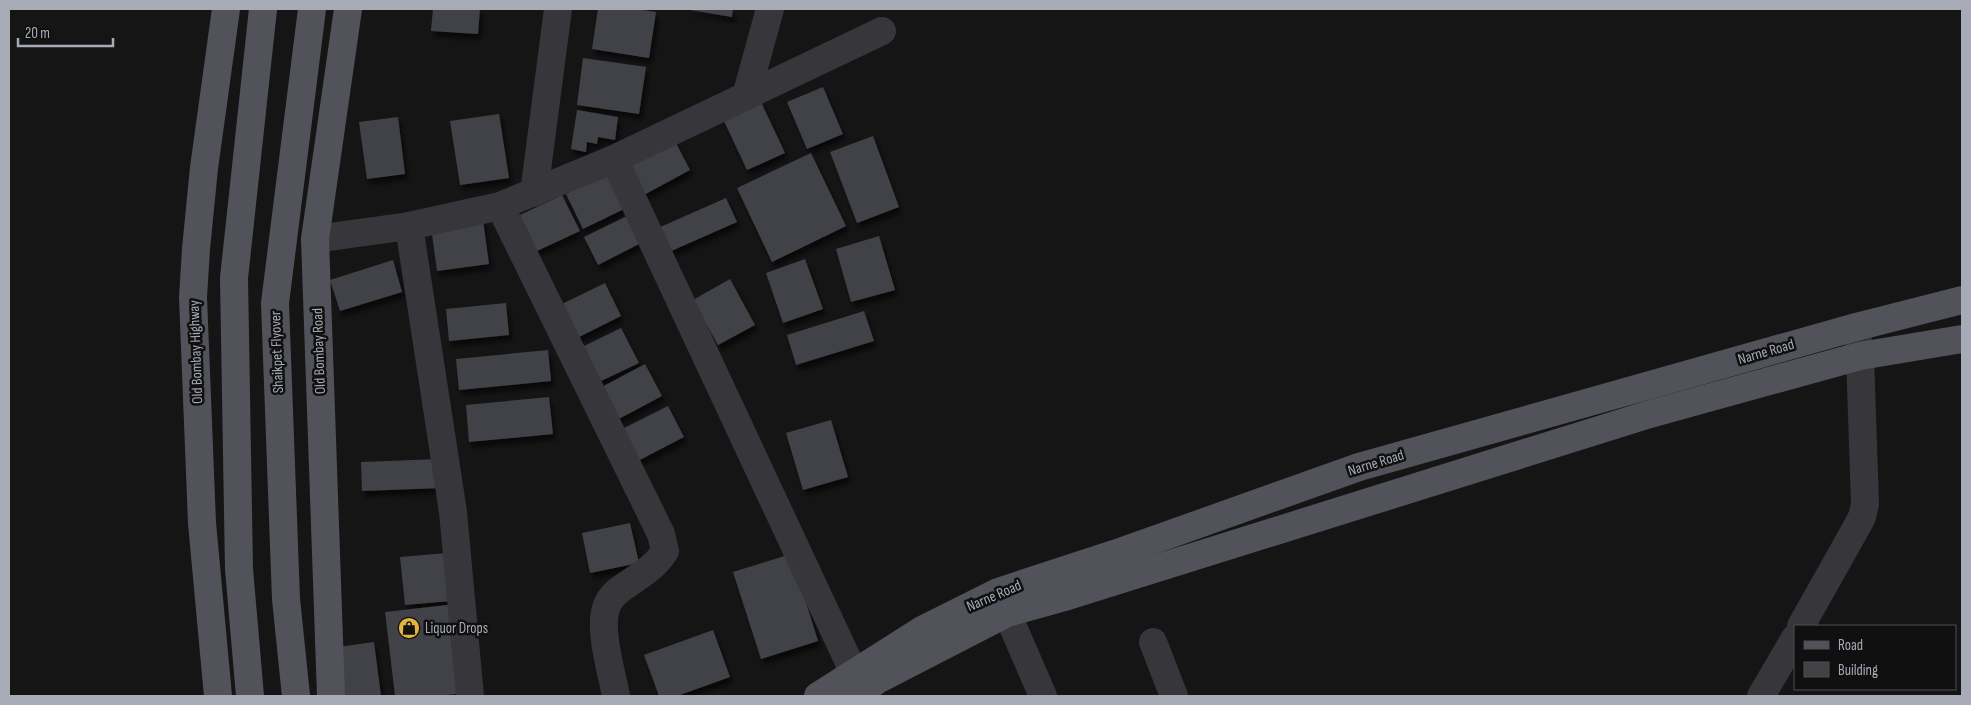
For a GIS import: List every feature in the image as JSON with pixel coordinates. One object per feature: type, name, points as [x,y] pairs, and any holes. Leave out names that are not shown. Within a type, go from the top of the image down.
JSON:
[{"type":"main road","name":"Old Bombay Highway","points":[[218,696],[202,523],[194,297],[196,249],[204,168],[226,9]]},
{"type":"main road","points":[[250,696],[239,569],[234,278],[263,9]]},
{"type":"main road","name":"Shaikpet Flyover","points":[[296,696],[286,599],[275,303],[312,9]]},
{"type":"main road","name":"Old Bombay Road","points":[[331,696],[315,239],[348,9]]},
{"type":"main road","name":"Narne Road","points":[[855,684],[922,630],[998,592],[1123,551],[1359,467],[1856,327],[1962,300]]},
{"type":"main road","name":"Narne Road","points":[[818,696],[855,684],[877,680],[1007,614],[1650,414],[1860,356],[1962,339]]},
{"type":"street","points":[[534,193],[558,9]]},
{"type":"street","points":[[746,96],[770,9]]},
{"type":"street","points":[[315,239],[409,226],[500,206],[614,159],[882,31]]},
{"type":"street","points":[[614,159],[855,684]]},
{"type":"street","points":[[500,206],[661,534],[666,551],[659,562],[618,591],[610,599],[604,612],[604,630],[616,696]]},
{"type":"street","points":[[409,226],[453,512],[470,696]]},
{"type":"street","points":[[1802,625],[1862,517],[1865,504],[1860,356],[1856,327]]},
{"type":"street","points":[[1007,614],[1043,696]]},
{"type":"street","points":[[1761,696],[1794,640]]},
{"type":"street","points":[[1153,642],[1174,696]]},
{"type":"building","points":[[433,9],[480,9],[478,34],[431,31]]},
{"type":"building","points":[[598,9],[636,9],[656,12],[649,58],[592,49]]},
{"type":"building","points":[[684,9],[733,9],[732,17]]},
{"type":"building","points":[[583,58],[646,67],[639,114],[577,105]]},
{"type":"building","points":[[823,87],[843,134],[807,149],[787,102]]},
{"type":"building","points":[[761,102],[785,153],[747,170],[723,119]]},
{"type":"building","points":[[577,110],[618,117],[615,140],[598,137],[597,144],[587,142],[586,152],[571,149]]},
{"type":"building","points":[[499,114],[509,178],[460,185],[450,121]]},
{"type":"building","points":[[398,117],[405,174],[367,179],[359,122]]},
{"type":"building","points":[[873,136],[899,207],[857,223],[830,152]]},
{"type":"building","points":[[675,141],[690,170],[642,196],[627,167]]},
{"type":"building","points":[[811,153],[846,226],[772,262],[737,188]]},
{"type":"building","points":[[608,173],[626,208],[583,229],[566,194]]},
{"type":"building","points":[[562,195],[580,231],[537,251],[520,215]]},
{"type":"building","points":[[726,198],[737,222],[669,252],[658,228]]},
{"type":"building","points":[[627,216],[641,243],[598,265],[584,237]]},
{"type":"building","points":[[483,220],[489,264],[437,271],[431,227]]},
{"type":"building","points":[[879,236],[895,290],[851,302],[836,249]]},
{"type":"building","points":[[805,259],[823,309],[783,323],[766,273]]},
{"type":"building","points":[[393,260],[402,292],[340,311],[330,280]]},
{"type":"building","points":[[730,279],[755,325],[718,345],[693,300]]},
{"type":"building","points":[[605,283],[621,316],[577,338],[560,305]]},
{"type":"building","points":[[506,303],[509,335],[449,341],[446,309]]},
{"type":"building","points":[[864,311],[874,341],[796,365],[787,335]]},
{"type":"building","points":[[621,328],[639,363],[599,382],[582,347]]},
{"type":"building","points":[[548,350],[551,381],[459,390],[456,359]]},
{"type":"building","points":[[645,364],[662,396],[615,421],[598,389]]},
{"type":"building","points":[[549,397],[553,434],[469,442],[466,405]]},
{"type":"building","points":[[668,406],[684,437],[632,464],[616,432]]},
{"type":"building","points":[[831,420],[848,477],[803,490],[786,433]]},
{"type":"building","points":[[440,459],[441,488],[362,491],[361,462]]},
{"type":"building","points":[[630,523],[639,563],[590,573],[582,533]]},
{"type":"building","points":[[447,553],[451,601],[405,605],[400,557]]},
{"type":"building","points":[[791,554],[818,641],[761,659],[733,572]]},
{"type":"building","points":[[456,604],[467,693],[435,696],[395,696],[385,612]]},
{"type":"building","points":[[713,630],[730,677],[677,696],[659,696],[644,655]]},
{"type":"building","points":[[374,642],[381,696],[345,696],[338,647]]},
{"type":"place","name":"Liquor Drops","points":[[409,628]]}]
